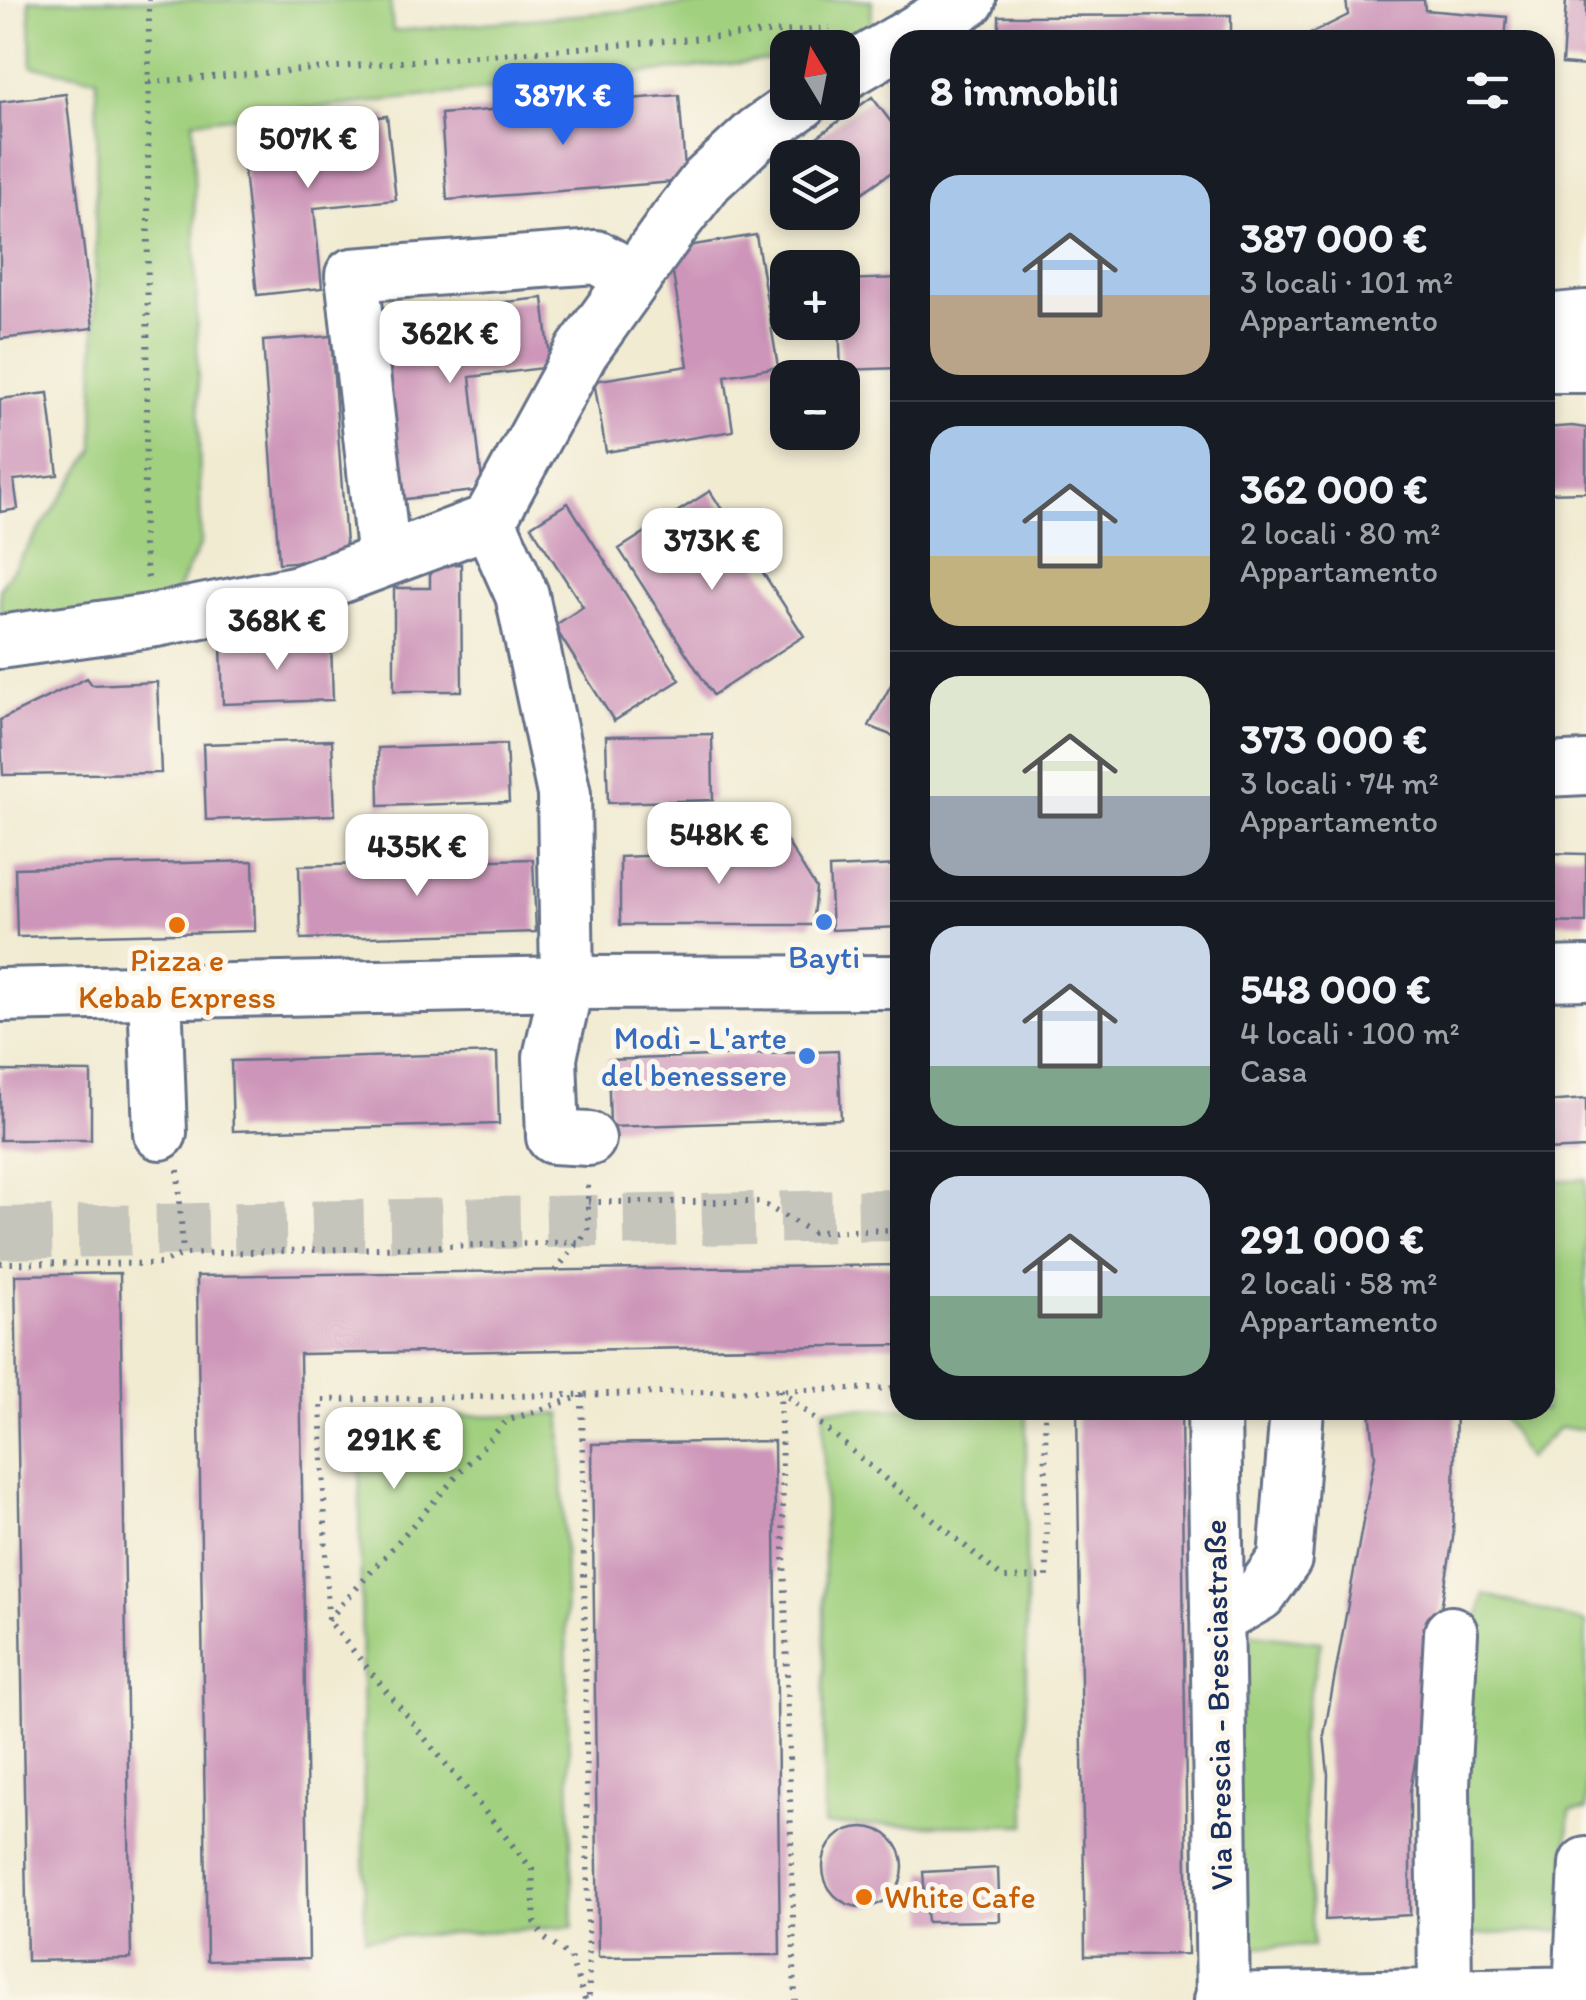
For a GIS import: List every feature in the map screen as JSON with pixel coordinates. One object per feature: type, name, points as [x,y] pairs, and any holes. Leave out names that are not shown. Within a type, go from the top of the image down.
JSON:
[{"type":"street","points":[[860,47],[890,39]]},
{"type":"street","points":[[0,642],[156,620],[298,592],[489,521],[582,351],[634,278],[707,180],[776,120]]},
{"type":"street","points":[[384,560],[352,275],[596,257],[634,278]]},
{"type":"street","points":[[1555,320],[1586,317]]},
{"type":"street","points":[[1555,366],[1586,366]]},
{"type":"street","points":[[489,521],[522,594],[564,794],[567,983],[550,1056],[552,1137],[589,1139]]},
{"type":"street","points":[[1555,770],[1586,768]]},
{"type":"street","points":[[1555,974],[1586,973]]},
{"type":"street","points":[[0,995],[567,983],[890,982]]},
{"type":"street","points":[[155,992],[160,1133]]},
{"type":"street","name":"Via Brescia - Bresciastraße","points":[[1214,1420],[1222,2000]]},
{"type":"street","points":[[1217,1619],[1260,1594],[1285,1560],[1296,1420]]},
{"type":"street","points":[[1445,1995],[1443,1785],[1451,1633]]},
{"type":"street","points":[[1222,2000],[1583,1993],[1586,1864]]},
{"type":"path","points":[[149,0],[143,545],[156,620]]},
{"type":"path","points":[[148,82],[770,55]]},
{"type":"path","points":[[160,1133],[177,1150],[183,1254]]},
{"type":"path","points":[[555,1270],[588,1231],[589,1139]]},
{"type":"path","points":[[588,1202],[760,1202],[812,1232],[890,1230]]},
{"type":"path","points":[[0,1263],[160,1264],[183,1254],[579,1242]]},
{"type":"path","points":[[587,2000],[570,1957],[544,1938],[535,1922],[532,1869],[328,1620],[321,1400],[890,1388]]},
{"type":"path","points":[[780,1390],[1004,1578],[1046,1577],[1045,1420]]},
{"type":"path","points":[[780,1390],[795,2000]]},
{"type":"path","points":[[328,1620],[506,1421],[582,1396]]},
{"type":"path","points":[[582,1396],[587,2000]]},
{"type":"green space","points":[[29,0],[390,0],[393,31],[748,0],[872,0],[871,49],[860,49],[860,30],[770,30],[770,60],[193,121],[201,544],[169,605],[0,627],[0,588],[94,450],[97,78],[32,66]]},
{"type":"green space","points":[[1586,1179],[1586,1429],[1558,1428],[1527,1459],[1505,1420],[1555,1420],[1555,1181]]},
{"type":"green space","points":[[824,1408],[890,1409],[890,1420],[1026,1420],[1026,1825],[824,1825]]},
{"type":"green space","points":[[561,1414],[573,1927],[365,1938],[359,1418]]},
{"type":"green space","points":[[1484,1594],[1586,1623],[1586,1810],[1570,1811],[1561,1930],[1455,1936],[1460,1703]]},
{"type":"green space","points":[[1228,1631],[1321,1642],[1300,1736],[1313,1946],[1242,1947]]},
{"type":"building","points":[[1346,0],[1424,0],[1425,10],[1507,17],[1506,30],[1318,30],[1348,15]]},
{"type":"building","points":[[1566,0],[1586,0],[1586,66],[1562,64]]},
{"type":"building","points":[[1231,15],[1231,30],[999,30],[999,16]]},
{"type":"building","points":[[66,94],[93,328],[0,339],[0,102]]},
{"type":"building","points":[[679,95],[686,181],[447,200],[441,114]]},
{"type":"building","points":[[872,97],[890,121],[890,173],[860,194],[860,140],[813,140],[840,120],[860,120],[860,106]]},
{"type":"building","points":[[387,116],[396,200],[314,208],[322,288],[257,295],[240,132]]},
{"type":"building","points":[[756,235],[770,340],[774,340],[777,360],[770,360],[770,368],[725,376],[733,431],[606,452],[594,381],[688,366],[669,249]]},
{"type":"building","points":[[890,278],[890,368],[860,369],[860,360],[841,360],[840,340],[860,340],[860,279]]},
{"type":"building","points":[[543,298],[551,367],[470,377],[483,490],[397,500],[376,316]]},
{"type":"building","points":[[331,336],[347,558],[279,563],[263,341]]},
{"type":"building","points":[[48,393],[58,475],[14,480],[18,509],[0,512],[0,399]]},
{"type":"building","points":[[1555,427],[1586,428],[1586,492],[1555,493]]},
{"type":"building","points":[[710,491],[804,636],[713,695],[619,549]]},
{"type":"building","points":[[568,503],[680,680],[614,721],[554,626],[583,607],[531,526]]},
{"type":"building","points":[[461,564],[462,691],[394,691],[394,588],[430,588],[430,565]]},
{"type":"building","points":[[331,642],[333,700],[223,704],[221,646]]},
{"type":"building","points":[[87,678],[92,685],[157,682],[161,773],[3,775],[0,720]]},
{"type":"building","points":[[890,687],[890,735],[869,726]]},
{"type":"building","points":[[712,734],[713,800],[608,803],[606,736]]},
{"type":"building","points":[[332,740],[335,815],[206,820],[203,744]]},
{"type":"building","points":[[506,744],[509,802],[379,806],[378,748]]},
{"type":"building","points":[[740,831],[784,837],[816,888],[812,925],[620,925],[620,857],[743,852]]},
{"type":"building","points":[[1555,853],[1586,854],[1586,923],[1555,922]]},
{"type":"building","points":[[533,859],[536,932],[301,939],[299,866]]},
{"type":"building","points":[[253,861],[255,931],[17,937],[15,868]]},
{"type":"building","points":[[890,865],[890,927],[832,930],[829,868]]},
{"type":"building","points":[[838,1051],[841,1119],[610,1127],[608,1060]]},
{"type":"building","points":[[497,1053],[499,1124],[233,1131],[231,1061]]},
{"type":"building","points":[[0,1071],[91,1072],[91,1140],[0,1140]]},
{"type":"building","points":[[1586,1099],[1586,1148],[1555,1150],[1555,1101]]},
{"type":"building","points":[[890,1265],[890,1345],[300,1354],[309,1959],[207,1961],[197,1276]]},
{"type":"building","points":[[120,1273],[131,1959],[27,1961],[15,1275]]},
{"type":"building","points":[[1077,1420],[1181,1420],[1188,1954],[1085,1956]]},
{"type":"building","points":[[1371,1420],[1456,1420],[1453,1538],[1410,1791],[1410,1915],[1325,1920],[1328,1774],[1324,1735],[1375,1456]]},
{"type":"building","points":[[774,1441],[780,1955],[598,1957],[592,1444]]},
{"type":"building","points":[[855,1827],[871,1827],[892,1838],[903,1867],[892,1896],[871,1907],[855,1907],[841,1901],[829,1889],[823,1875],[823,1859],[829,1845],[841,1833]]},
{"type":"building","points":[[998,1868],[1000,1921],[927,1922],[923,1872]]},
{"type":"tunnel","points":[[0,1233],[890,1215]]},
{"type":"place","name":"Bayti","points":[[824,922]]},
{"type":"place","name":"Pizza e Kebab Express","points":[[177,925]]},
{"type":"place","name":"Modì - L'arte del benessere","points":[[807,1056]]},
{"type":"place","name":"White Cafe","points":[[864,1897]]}]
